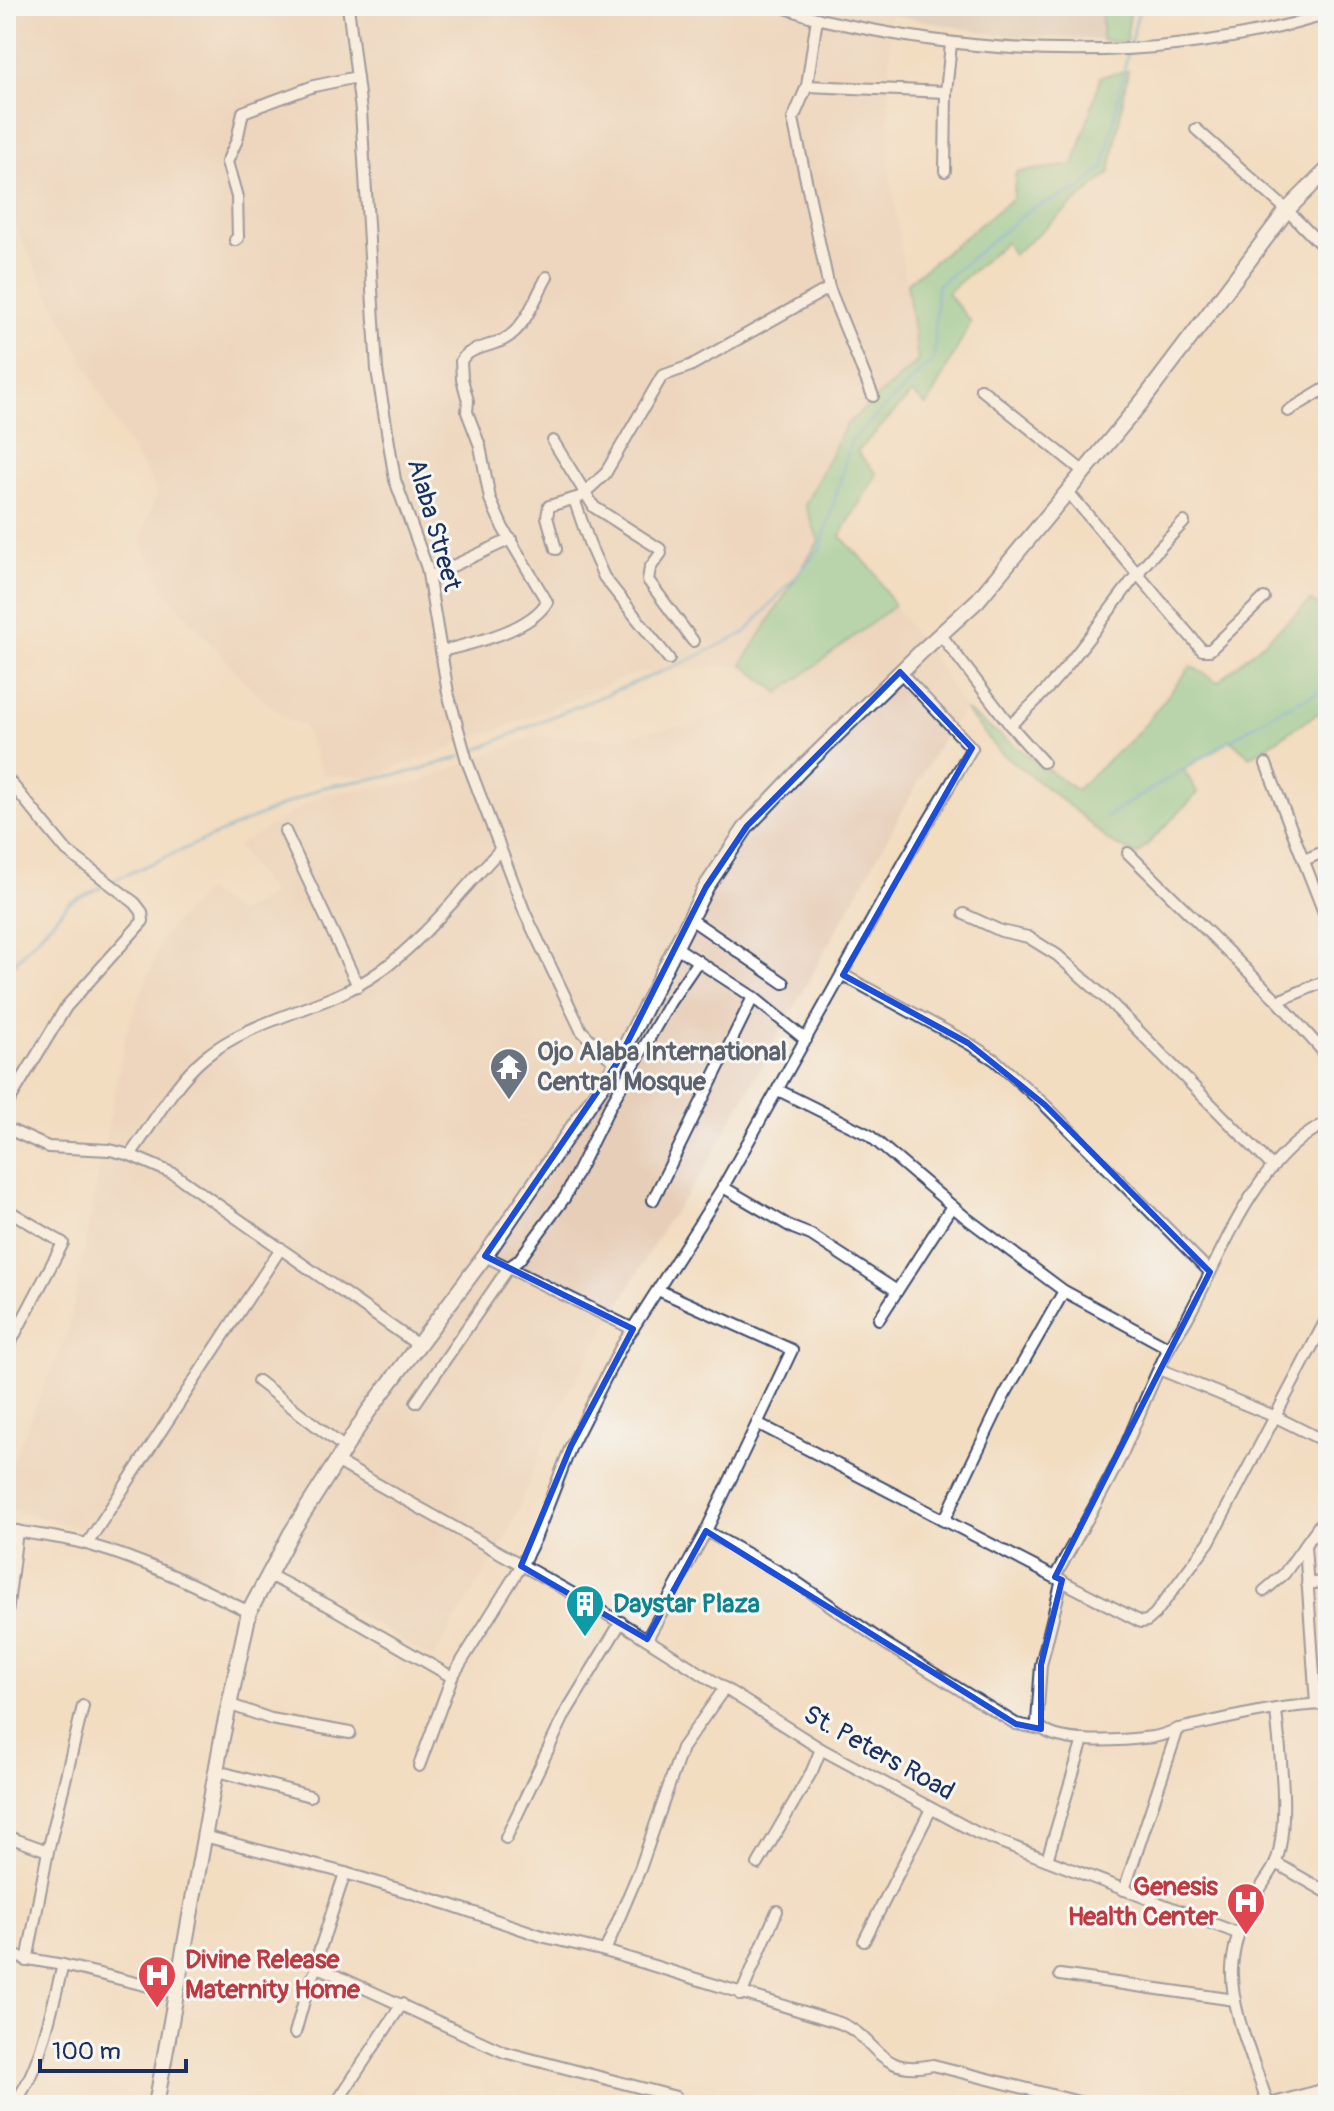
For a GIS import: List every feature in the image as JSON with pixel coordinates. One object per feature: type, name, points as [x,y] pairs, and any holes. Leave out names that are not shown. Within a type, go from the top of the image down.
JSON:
[{"type":"main road","points":[[156,2105],[228,1704],[249,1612],[267,1574],[368,1412],[485,1256],[617,1063],[706,887],[747,826],[900,672],[978,600],[1145,398],[1287,210],[1328,169]]},
{"type":"street","name":"Alaba Street","points":[[348,6],[357,77],[379,383],[395,480],[429,577],[448,693],[465,756],[525,913],[581,1030],[617,1063]]},
{"type":"street","points":[[780,6],[817,18],[951,44],[1075,52],[1129,51],[1249,34],[1321,12]]},
{"type":"street","points":[[817,18],[807,86],[793,119],[829,288],[873,396]]},
{"type":"street","points":[[945,171],[946,92],[951,44]]},
{"type":"street","points":[[235,240],[238,238],[239,211],[227,162],[237,140],[243,112],[314,86],[357,77]]},
{"type":"street","points":[[807,86],[946,92]]},
{"type":"street","points":[[1196,129],[1287,210],[1328,252]]},
{"type":"street","points":[[442,651],[499,635],[544,607],[547,602],[497,516],[486,485],[480,446],[467,412],[461,361],[467,353],[499,342],[515,330],[547,277]]},
{"type":"street","points":[[556,549],[547,511],[554,504],[579,496],[605,474],[662,376],[690,366],[829,288]]},
{"type":"street","points":[[1288,411],[1328,387]]},
{"type":"street","points":[[981,389],[1084,472]]},
{"type":"street","points":[[553,441],[579,496],[591,548],[604,577],[669,659]]},
{"type":"street","points":[[1069,493],[1202,650],[1210,650],[1264,598]]},
{"type":"street","points":[[579,496],[605,516],[660,549],[661,553],[650,568],[648,580],[693,641]]},
{"type":"street","points":[[1010,725],[1029,709],[1138,573],[1184,522]]},
{"type":"street","points":[[429,577],[511,539]]},
{"type":"street","points":[[939,637],[1043,762]]},
{"type":"street","points":[[419,1766],[452,1677],[521,1566],[535,1539],[571,1446],[633,1329],[723,1187],[906,859],[972,748],[900,672]]},
{"type":"street","points":[[1266,764],[1328,923]]},
{"type":"street","points":[[6,777],[57,841],[135,903],[142,912],[143,921],[66,1007],[6,1106]]},
{"type":"street","points":[[285,831],[358,986]]},
{"type":"street","points":[[1304,860],[1328,850]]},
{"type":"street","points":[[130,1155],[168,1101],[203,1059],[255,1029],[358,986],[382,970],[424,931],[499,851]]},
{"type":"street","points":[[1128,853],[1278,1001],[1328,1057]]},
{"type":"street","points":[[964,914],[1001,931],[1028,937],[1057,955],[1110,1002],[1273,1167]]},
{"type":"street","points":[[689,918],[784,983]]},
{"type":"street","points":[[676,947],[753,997],[806,1040]]},
{"type":"street","points":[[416,1402],[509,1267],[519,1260],[565,1197],[610,1106],[670,1002],[698,961]]},
{"type":"street","points":[[843,975],[995,1060],[1045,1105],[1210,1272]]},
{"type":"street","points":[[1278,1001],[1328,980]]},
{"type":"street","points":[[653,1200],[753,997]]},
{"type":"street","points":[[778,1090],[869,1135],[952,1206],[1064,1291],[1169,1348]]},
{"type":"street","points":[[1041,1729],[1037,1722],[1041,1665],[1058,1578],[1121,1455],[1169,1348],[1191,1313],[1247,1201],[1273,1167],[1313,1130],[1328,1122]]},
{"type":"street","points":[[6,1128],[48,1147],[110,1150],[174,1174],[418,1345]]},
{"type":"street","points":[[723,1187],[793,1228],[811,1235],[897,1291]]},
{"type":"street","points":[[879,1319],[952,1206]]},
{"type":"street","points":[[6,1209],[63,1243],[6,1351]]},
{"type":"street","points":[[87,1544],[281,1248]]},
{"type":"street","points":[[485,1256],[633,1329]]},
{"type":"street","points":[[647,1639],[706,1531],[792,1350],[658,1290]]},
{"type":"street","points":[[944,1521],[1004,1396],[1064,1291]]},
{"type":"street","points":[[759,1424],[1141,1622],[1147,1621],[1209,1542],[1328,1316]]},
{"type":"street","points":[[1159,1369],[1276,1417],[1328,1443]]},
{"type":"street","points":[[258,1381],[345,1448]]},
{"type":"street","name":"St. Peters Road","points":[[336,1461],[535,1571],[821,1749],[931,1809],[977,1833],[1237,1933]]},
{"type":"street","points":[[1264,1591],[1284,1574],[1328,1513]]},
{"type":"street","points":[[6,1622],[11,1530],[87,1544],[171,1574],[249,1612]]},
{"type":"street","points":[[706,1531],[792,1579],[886,1644],[1016,1724],[1041,1729],[1049,1734],[1083,1740],[1157,1737],[1178,1729],[1276,1710],[1328,1704]]},
{"type":"street","points":[[1305,1546],[1316,1704]]},
{"type":"street","points":[[267,1574],[452,1677]]},
{"type":"street","points":[[1307,1584],[1328,1581]]},
{"type":"street","points":[[506,1838],[565,1714],[621,1622]]},
{"type":"street","points":[[605,1951],[640,1869],[682,1748],[724,1689]]},
{"type":"street","points":[[228,1704],[271,1719],[350,1733]]},
{"type":"street","points":[[27,1961],[48,1851],[83,1706]]},
{"type":"street","points":[[1276,1710],[1283,1791],[1276,1863],[1237,1933],[1232,1970],[1235,2000],[1267,2104],[1328,2088]]},
{"type":"street","points":[[1124,1890],[1178,1729]]},
{"type":"street","points":[[1047,1860],[1083,1740]]},
{"type":"street","points":[[758,1864],[812,1771],[821,1749]]},
{"type":"street","points":[[217,1771],[310,1796]]},
{"type":"street","points":[[864,1941],[931,1809]]},
{"type":"street","points":[[6,1836],[48,1851]]},
{"type":"street","points":[[204,1836],[345,1873],[545,1937],[605,1951],[855,2029],[864,2041],[891,2063],[907,2067],[933,2065],[1091,2105]]},
{"type":"street","points":[[1276,1863],[1328,1893]]},
{"type":"street","points":[[295,2033],[345,1873]]},
{"type":"street","points":[[741,1995],[777,1911]]},
{"type":"street","points":[[6,1955],[63,1965],[177,1993]]},
{"type":"street","points":[[13,2105],[25,2090],[63,1965]]},
{"type":"street","points":[[318,1965],[504,2052],[676,2097]]},
{"type":"street","points":[[1060,1975],[1235,2000]]},
{"type":"street","points":[[335,2105],[402,2004]]},
{"type":"highlighted area","points":[[900,672],[972,748],[843,975],[968,1043],[1045,1105],[1210,1272],[1055,1577],[1062,1580],[1041,1665],[1041,1729],[1016,1724],[706,1531],[647,1639],[521,1566],[571,1446],[633,1329],[485,1256],[617,1063],[706,887],[747,826]]},
{"type":"shaded area","points":[[6,6],[846,6],[890,15],[889,167],[918,361],[846,425],[819,540],[742,664],[633,674],[374,776],[323,775],[304,725],[287,719],[254,692],[163,589],[139,538],[158,493],[113,418],[6,209]]},
{"type":"shaded area","points":[[846,6],[1102,6],[1102,40],[997,35]]},
{"type":"shaded area","points":[[894,606],[937,663],[964,709],[946,732],[703,1172],[666,1223],[556,1414],[507,1537],[432,1659],[244,1546],[225,1587],[129,1542],[6,1508],[6,1477],[69,1329],[126,1032],[164,934],[205,891],[239,913],[272,894],[237,846],[323,794],[421,782],[534,736],[610,739],[695,723],[779,693]]},
{"type":"green space","points":[[1102,6],[1131,6],[1126,43],[1102,40]]},
{"type":"green space","points":[[1128,71],[1110,173],[1013,255],[1006,242],[947,293],[971,322],[927,406],[912,393],[857,452],[877,474],[840,536],[873,570],[894,606],[779,693],[742,664],[819,541],[805,505],[846,425],[918,361],[907,283],[1013,198],[1016,172],[1074,165],[1101,76]]},
{"type":"green space","points":[[1311,601],[1328,610],[1328,707],[1250,757],[1230,739],[1184,770],[1198,793],[1137,855],[1108,841],[1081,815],[1000,752],[964,709],[1076,790],[1138,733],[1191,666],[1218,682]]},
{"type":"waterway","points":[[1130,45],[1140,6]]},
{"type":"waterway","points":[[468,754],[685,662],[745,633],[821,548],[851,441],[934,359],[937,286],[1030,209],[1080,189],[1104,167],[1128,52]]},
{"type":"waterway","points":[[1106,817],[1274,713],[1328,688]]},
{"type":"waterway","points":[[112,881],[324,787],[411,772],[461,757]]},
{"type":"waterway","points":[[6,972],[70,902],[106,885]]},
{"type":"place","name":"Ojo Alaba International Central Mosque","points":[[509,1101]]},
{"type":"place","name":"Daystar Plaza","points":[[585,1638]]},
{"type":"place","name":"Genesis Health Center","points":[[1246,1936]]},
{"type":"place","name":"Divine Release Maternity Home","points":[[157,2009]]}]
